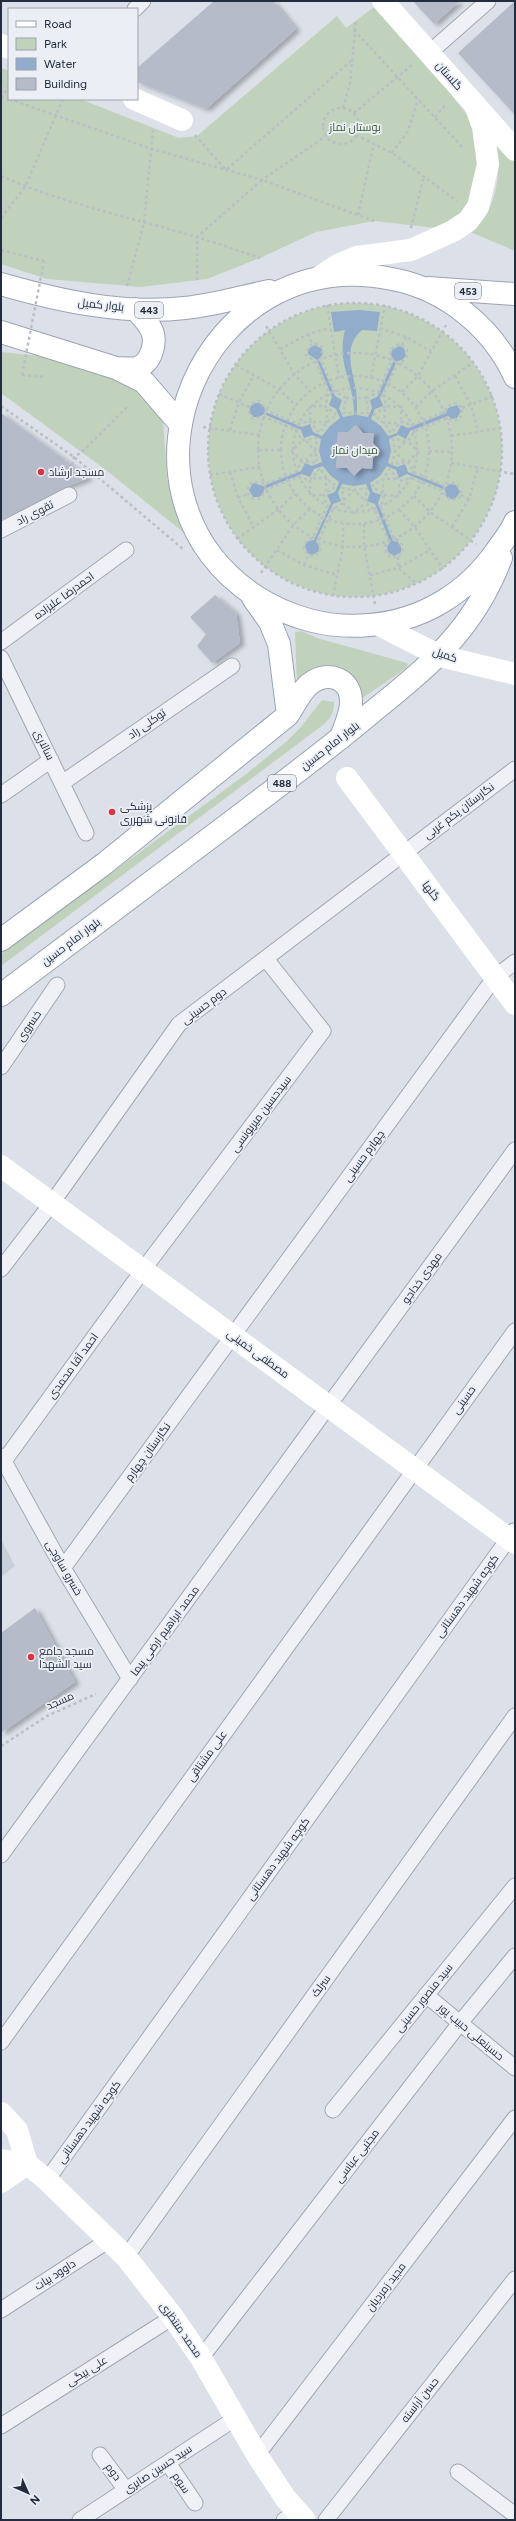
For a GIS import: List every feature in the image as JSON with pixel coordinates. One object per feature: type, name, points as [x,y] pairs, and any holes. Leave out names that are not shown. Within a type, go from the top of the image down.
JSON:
[{"type":"main road","name":"گلستان","points":[[383,1],[515,150]]},
{"type":"main road","points":[[136,100],[182,120]]},
{"type":"main road","points":[[475,105],[486,142],[487,170],[478,207],[468,221],[453,231],[411,250],[357,257],[253,307],[226,330],[205,359],[190,391],[181,425],[179,456],[181,481],[192,517],[210,550],[234,579],[248,591],[282,611],[320,623],[346,626],[379,625],[412,617],[443,602],[471,582],[514,532]]},
{"type":"main road","points":[[308,281],[339,275],[374,276],[401,280],[421,287],[457,308],[484,330],[506,358],[515,377]]},
{"type":"main road","name":"بلوار کمیل","points":[[1,284],[56,300],[135,309],[185,308],[308,281]]},
{"type":"main road","name":"453","points":[[421,287],[515,294]]},
{"type":"main road","points":[[116,368],[136,368],[144,362],[152,352],[155,340],[152,329],[135,309]]},
{"type":"main road","points":[[1,332],[116,368],[144,382],[181,425]]},
{"type":"main road","name":"بلوار امام حسین","points":[[1,995],[341,738],[440,656],[458,635],[486,594],[514,532]]},
{"type":"main road","points":[[248,591],[270,622],[280,644],[288,715]]},
{"type":"main road","name":"کمیل","points":[[379,625],[440,656],[515,674]]},
{"type":"main road","points":[[1,940],[104,864],[288,715],[310,683],[326,676],[339,678],[347,684],[351,703],[341,738]]},
{"type":"main road","name":"گلها","points":[[347,778],[515,1004]]},
{"type":"main road","name":"مصطفی خمینی","points":[[1,1166],[414,1469],[513,1537]]},
{"type":"main road","points":[[1,2114],[17,2130],[27,2164],[1,2182]]},
{"type":"main road","name":"محمد منتظری","points":[[1,2160],[27,2164],[47,2180],[126,2257],[173,2317],[201,2358],[295,2517]]},
{"type":"street","points":[[136,8],[144,1]]},
{"type":"street","points":[[429,53],[488,1]]},
{"type":"street","name":"تقوی راد","points":[[1,530],[69,496]]},
{"type":"street","name":"احمدرضا علیزاده","points":[[1,642],[126,550]]},
{"type":"street","name":"سالاری","points":[[1,658],[86,833]]},
{"type":"street","name":"توکلی راد","points":[[62,783],[232,666]]},
{"type":"street","points":[[1,795],[51,760]]},
{"type":"street","name":"نگارستان یکم غربی","points":[[402,853],[515,769]]},
{"type":"street","name":"دوم حسینی","points":[[1,1269],[52,1203],[179,1024],[266,959],[402,853]]},
{"type":"street","name":"سیدحسین میریونسی","points":[[143,1270],[323,1031],[266,959]]},
{"type":"street","name":"چهارم حسینی","points":[[233,1336],[495,977],[515,962]]},
{"type":"street","name":"خسروی","points":[[1,1067],[57,985]]},
{"type":"street","name":"مهدی خداجو","points":[[328,1406],[515,1150]]},
{"type":"street","name":"احمد آقا محمدی","points":[[2,1459],[143,1270]]},
{"type":"street","name":"حسینی","points":[[414,1469],[515,1331]]},
{"type":"street","name":"نگارستان چهارم","points":[[63,1568],[233,1336]]},
{"type":"street","name":"محمد ابراهیم ارضی پیما","points":[[1,1855],[328,1406]]},
{"type":"street","name":"خسرو ساوجی","points":[[2,1459],[63,1568],[130,1679]]},
{"type":"street","name":"علی مشتاقی","points":[[1,2042],[414,1469]]},
{"type":"street","name":"کوچه شهید دهستانی","points":[[47,2180],[513,1537]]},
{"type":"street","name":"سرلک","points":[[126,2257],[515,1716]]},
{"type":"street","name":"سید منصور حسینی","points":[[334,2110],[515,1886]]},
{"type":"street","name":"مجتبی عباسی","points":[[201,2358],[460,2023],[515,1956]]},
{"type":"street","name":"حسینعلی حبیب پور","points":[[426,1995],[515,2068]]},
{"type":"street","name":"مجید زمردیان","points":[[257,2455],[515,2118]]},
{"type":"street","name":"داوود بیات","points":[[1,2310],[109,2240]]},
{"type":"street","name":"حسن آراسته","points":[[326,2520],[515,2279]]},
{"type":"street","name":"علی بیگی","points":[[1,2426],[173,2317]]},
{"type":"street","name":"سید حسین صابری","points":[[80,2520],[236,2418]]},
{"type":"street","name":"دوم","points":[[100,2455],[126,2490]]},
{"type":"street","name":"سوم","points":[[168,2463],[195,2503]]},
{"type":"street","points":[[458,2472],[515,2515]]},
{"type":"path","points":[[343,108],[350,83],[351,60],[356,21]]},
{"type":"path","points":[[354,30],[478,165],[487,170]]},
{"type":"path","points":[[354,113],[429,53]]},
{"type":"path","points":[[226,170],[351,60]]},
{"type":"path","points":[[1,97],[8,87]]},
{"type":"path","points":[[392,153],[408,131],[418,99]]},
{"type":"path","points":[[12,100],[56,114],[152,149],[262,180],[374,221]]},
{"type":"path","points":[[1,218],[25,187],[63,100]]},
{"type":"path","points":[[435,118],[448,102]]},
{"type":"path","points":[[127,286],[144,223],[152,149],[154,108]]},
{"type":"path","points":[[343,108],[354,113],[359,124],[356,135],[352,140],[341,143],[335,142],[326,136],[323,125],[327,115],[331,111],[343,108]]},
{"type":"path","points":[[182,120],[226,170]]},
{"type":"path","points":[[356,135],[392,153],[463,205]]},
{"type":"path","points":[[197,280],[197,237],[262,180],[326,136]]},
{"type":"path","points":[[358,214],[374,143]]},
{"type":"path","points":[[1,176],[25,187],[144,223],[197,237],[260,258]]},
{"type":"path","points":[[411,250],[410,224],[424,176]]},
{"type":"path","points":[[1,250],[44,261],[22,375],[45,377]]},
{"type":"path","points":[[360,302],[384,305],[416,315],[442,330],[463,348],[474,362],[493,396],[501,428],[501,470],[490,510],[472,540],[443,569],[417,584],[389,594],[374,596],[333,596],[295,585],[265,567],[237,539],[217,503],[210,475],[208,446],[210,428],[219,394],[236,365],[254,343],[269,331],[297,315],[327,306],[360,302]]},
{"type":"path","points":[[371,378],[384,305]]},
{"type":"path","points":[[327,306],[339,378]]},
{"type":"path","points":[[253,307],[295,375],[310,391]]},
{"type":"path","points":[[402,392],[418,376],[442,330],[457,308]]},
{"type":"path","points":[[280,350],[308,334],[330,328]]},
{"type":"path","points":[[380,328],[406,337],[431,351]]},
{"type":"path","points":[[308,334],[312,344]]},
{"type":"path","points":[[402,345],[406,337]]},
{"type":"path","points":[[327,422],[326,407],[329,394],[316,362],[306,355],[307,348],[312,344],[318,344],[323,348],[321,360],[334,391],[346,398],[357,399],[366,398],[378,392],[392,360],[391,349],[396,345],[402,345],[407,350],[407,356],[403,361],[398,363],[383,394],[386,408],[384,423]]},
{"type":"path","points":[[353,354],[375,355],[398,363],[418,376],[432,391],[447,418],[451,436],[451,463],[443,491],[430,512],[414,526],[394,539],[388,541],[364,546],[343,546],[313,537],[294,524],[279,510],[267,489],[260,467],[260,435],[267,411],[280,390],[295,375],[316,362],[335,356],[353,354]]},
{"type":"path","points":[[416,407],[432,391],[474,362]]},
{"type":"path","points":[[236,365],[280,390],[296,406]]},
{"type":"path","points":[[230,430],[239,402],[254,375]]},
{"type":"path","points":[[353,376],[371,378],[383,381],[402,392],[416,407],[426,426],[429,452],[422,482],[414,496],[399,510],[380,520],[364,524],[343,524],[322,517],[310,509],[295,494],[285,476],[281,450],[285,425],[296,406],[310,391],[324,383],[339,378],[353,376]]},
{"type":"path","points":[[455,376],[470,405],[478,431]]},
{"type":"path","points":[[357,388],[378,392],[401,407],[415,431],[418,452],[414,472],[399,496],[375,510],[354,514],[332,509],[310,495],[296,472],[292,451],[298,424],[310,406],[334,391],[357,388]]},
{"type":"path","points":[[219,394],[249,407]]},
{"type":"path","points":[[462,408],[493,396]]},
{"type":"path","points":[[343,413],[346,398]]},
{"type":"path","points":[[366,398],[369,413]]},
{"type":"path","points":[[315,451],[304,441],[296,430],[265,417],[253,418],[249,413],[249,407],[254,402],[260,402],[267,411],[298,424],[327,422]]},
{"type":"path","points":[[384,423],[399,422],[412,425],[444,412],[452,403],[458,404],[462,408],[462,415],[458,420],[447,418],[415,431],[407,441],[395,451]]},
{"type":"path","points":[[1,406],[74,457],[187,553]]},
{"type":"path","points":[[72,465],[74,457],[82,452],[128,406]]},
{"type":"path","points":[[310,406],[326,407],[337,415]]},
{"type":"path","points":[[310,406],[311,422],[319,433]]},
{"type":"path","points":[[374,415],[386,408],[401,407]]},
{"type":"path","points":[[391,434],[399,422],[401,407]]},
{"type":"path","points":[[355,411],[374,415],[384,423],[393,439],[395,451],[390,469],[383,479],[367,488],[354,490],[336,486],[326,478],[317,463],[315,451],[319,433],[327,422],[343,413],[355,411]]},
{"type":"path","points":[[181,425],[260,435]]},
{"type":"path","points":[[451,436],[501,428]]},
{"type":"path","points":[[292,451],[304,441],[317,438]]},
{"type":"path","points":[[393,439],[407,441],[418,452]]},
{"type":"path","points":[[259,450],[281,450]]},
{"type":"path","points":[[292,451],[304,461],[317,463]]},
{"type":"path","points":[[248,494],[248,487],[253,482],[265,484],[296,472],[304,461],[315,451]]},
{"type":"path","points":[[395,451],[414,472],[445,486]]},
{"type":"path","points":[[392,464],[406,462],[418,452]]},
{"type":"path","points":[[429,452],[452,452]]},
{"type":"path","points":[[451,463],[501,470],[515,474]]},
{"type":"path","points":[[210,475],[260,467]]},
{"type":"path","points":[[452,527],[469,499],[478,467]]},
{"type":"path","points":[[310,495],[311,479],[320,468]]},
{"type":"path","points":[[390,469],[398,480],[399,496]]},
{"type":"path","points":[[230,472],[238,498],[254,527]]},
{"type":"path","points":[[248,494],[253,498],[259,499],[267,489],[298,477],[311,479],[326,478]]},
{"type":"path","points":[[308,556],[304,551],[304,544],[313,537],[327,506],[325,493],[326,478]]},
{"type":"path","points":[[383,479],[398,480],[411,478],[443,491],[444,496],[450,500],[456,500],[461,495],[461,489],[457,484],[450,483],[445,486]]},
{"type":"path","points":[[383,479],[381,507],[394,539],[399,541],[403,546],[402,552],[398,557],[398,568],[417,584]]},
{"type":"path","points":[[310,495],[325,493],[336,486]]},
{"type":"path","points":[[372,486],[383,494],[399,496]]},
{"type":"path","points":[[342,488],[344,501],[354,514]]},
{"type":"path","points":[[354,514],[364,502],[367,488]]},
{"type":"path","points":[[308,556],[315,556],[320,552],[319,540],[332,509],[344,501],[354,490]]},
{"type":"path","points":[[354,490],[364,502],[375,510],[388,541]]},
{"type":"path","points":[[238,498],[248,494]]},
{"type":"path","points":[[237,539],[279,510],[295,494]]},
{"type":"path","points":[[461,495],[469,499]]},
{"type":"path","points":[[414,496],[430,512],[494,555]]},
{"type":"path","points":[[248,591],[294,524],[310,509]]},
{"type":"path","points":[[399,510],[414,526],[443,569]]},
{"type":"path","points":[[333,596],[343,546],[343,524]]},
{"type":"path","points":[[364,524],[364,546],[379,625]]},
{"type":"path","points":[[388,541],[385,546],[386,553],[391,557],[398,557]]},
{"type":"path","points":[[277,550],[304,565],[337,575]]},
{"type":"path","points":[[370,575],[398,568],[430,550]]},
{"type":"path","points":[[304,565],[308,556]]},
{"type":"path","name":"مسجد","points":[[1,1746],[46,1716],[130,1679]]},
{"type":"shaded area","points":[[1,1539],[15,1566],[1,1577]]},
{"type":"green space","name":"بوستان نماز","points":[[374,7],[422,57],[478,129],[480,150],[472,199],[457,220],[436,228],[374,221],[316,232],[260,258],[207,279],[141,287],[47,279],[1,264],[1,68],[8,71],[8,100],[83,100],[179,138],[197,136],[337,16],[346,28]]},
{"type":"green space","points":[[493,138],[515,162],[515,251],[468,231],[483,220],[495,191],[498,158]]},
{"type":"green space","name":"میدان نماز","points":[[341,303],[369,303],[398,309],[425,320],[449,336],[469,356],[485,380],[496,407],[500,421],[502,450],[500,479],[485,520],[469,544],[449,564],[425,580],[398,591],[369,597],[341,597],[312,591],[285,580],[261,564],[241,544],[225,520],[214,493],[208,464],[208,436],[214,407],[225,380],[241,356],[261,336],[285,320],[312,309]]},
{"type":"green space","points":[[1,352],[67,359],[134,388],[154,403],[163,419],[167,479],[188,536],[106,470],[1,393]]},
{"type":"green space","points":[[301,631],[317,638],[407,663],[408,665],[405,669],[355,703],[354,685],[351,675],[347,671],[337,666],[324,665],[312,668],[305,674],[297,686],[295,632]]},
{"type":"green space","points":[[322,700],[334,702],[332,715],[323,725],[1,966],[1,954],[245,775],[287,741],[301,727]]},
{"type":"water","points":[[360,310],[380,312],[377,331],[362,330],[352,343],[350,358],[356,393],[357,415],[368,417],[372,408],[370,400],[377,397],[394,360],[391,355],[392,350],[399,346],[404,348],[406,356],[402,360],[397,361],[380,398],[383,406],[375,409],[371,419],[381,426],[388,436],[397,433],[401,425],[408,428],[446,413],[448,408],[457,405],[461,411],[457,418],[452,419],[448,416],[410,431],[406,439],[398,435],[389,439],[391,451],[388,463],[397,467],[405,464],[408,472],[446,487],[450,484],[456,485],[460,492],[455,499],[450,499],[446,496],[445,490],[407,474],[399,478],[396,470],[387,466],[380,476],[370,483],[373,492],[381,495],[378,503],[393,541],[398,542],[401,547],[401,552],[394,556],[388,552],[387,547],[390,542],[375,504],[367,501],[370,493],[366,484],[354,486],[342,484],[338,493],[341,501],[333,504],[316,541],[319,546],[319,551],[312,555],[307,553],[305,545],[308,541],[314,540],[331,503],[327,495],[335,492],[339,482],[330,475],[323,466],[314,469],[310,477],[302,474],[264,489],[263,494],[259,497],[253,497],[249,490],[253,483],[263,486],[301,471],[305,463],[312,466],[322,462],[319,451],[321,439],[312,435],[304,438],[301,430],[264,414],[259,417],[254,417],[250,413],[250,407],[254,403],[259,403],[264,406],[265,412],[302,427],[310,424],[313,432],[322,436],[330,426],[340,418],[336,409],[329,405],[332,397],[317,360],[308,354],[308,349],[315,345],[322,349],[323,354],[319,359],[335,396],[342,400],[339,408],[343,417],[354,415],[354,403],[344,364],[343,343],[345,330],[334,332],[331,312]],"holes":[[[356,425],[363,433],[373,433],[373,443],[380,451],[373,458],[372,469],[362,468],[354,475],[347,468],[336,468],[337,457],[330,449],[337,442],[338,432],[348,432]]]},
{"type":"building","points":[[214,1],[273,1],[296,29],[206,109],[138,82],[138,67]]},
{"type":"building","points":[[413,1],[460,1],[434,24]]},
{"type":"building","points":[[515,1],[515,115],[458,53]]},
{"type":"building","name":"مسجد ارشاد","points":[[1,413],[89,478],[65,487],[1,520]]},
{"type":"building","points":[[356,425],[363,433],[374,433],[373,443],[380,451],[373,458],[372,469],[362,468],[354,476],[347,468],[336,468],[337,457],[330,449],[337,442],[338,432],[348,432]]},
{"type":"building","points":[[215,595],[236,613],[240,643],[212,663],[197,646],[206,634],[190,617]]},
{"type":"building","name":"مسجد جامع سید الشهدا","points":[[35,1608],[75,1682],[1,1733],[1,1633]]},
{"type":"place","name":"مسجد ارشاد","points":[[41,472]]},
{"type":"place","name":"پزشکی قانونی شهرری","points":[[112,812]]},
{"type":"place","name":"مسجد جامع سید الشهدا","points":[[31,1657]]}]
